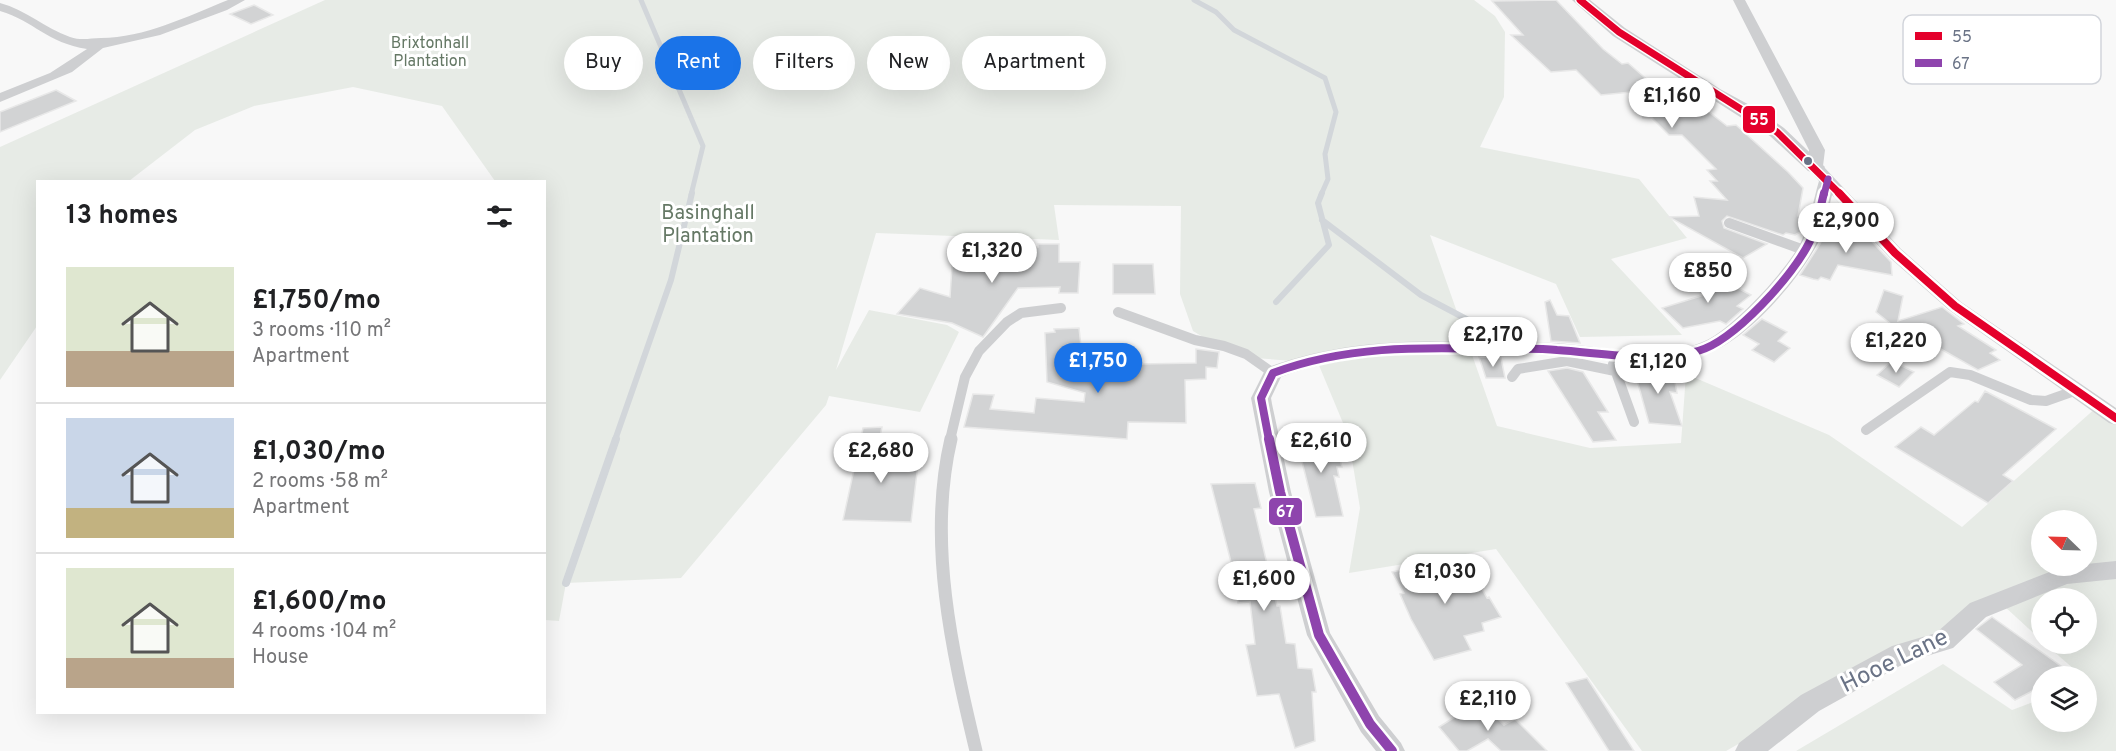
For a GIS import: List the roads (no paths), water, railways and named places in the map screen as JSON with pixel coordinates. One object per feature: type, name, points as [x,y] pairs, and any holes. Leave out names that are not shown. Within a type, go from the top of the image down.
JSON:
[{"type":"street","points":[[0,7],[25,16],[70,42],[101,42],[128,39],[155,32],[239,0]]},
{"type":"street","points":[[1580,0],[1619,32],[1713,93],[1748,111],[1777,132],[1821,173],[1895,252],[1955,306],[2116,418]]},
{"type":"street","points":[[1392,751],[1370,724],[1319,635],[1283,503],[1261,398],[1274,373],[1297,363],[1353,352],[1429,346],[1561,350],[1613,363],[1681,354],[1715,344],[1776,289],[1804,250],[1810,240],[1821,173],[1817,150],[1739,0]]},
{"type":"street","points":[[0,98],[68,70],[87,58],[101,42]]},
{"type":"street","name":"Hooe Lane","points":[[1748,751],[1810,703],[1901,653],[1944,641],[1977,610],[2065,575],[2116,570]]},
{"type":"lane","points":[[1729,223],[1804,250]]},
{"type":"lane","points":[[976,751],[956,668],[942,562],[943,471],[965,376],[979,351],[1007,322],[1021,313],[1061,308]]},
{"type":"lane","points":[[1118,312],[1203,342],[1246,354],[1274,373]]},
{"type":"lane","points":[[1512,377],[1518,369],[1552,362],[1613,363],[1634,422]]},
{"type":"lane","points":[[1866,430],[1950,372],[1970,375],[2031,400],[2046,401],[2077,390]]},
{"type":"waterway","points":[[641,0],[703,146],[691,195]]},
{"type":"waterway","points":[[1194,0],[1216,12],[1234,30],[1325,78],[1336,112],[1325,154],[1328,179],[1321,195]]},
{"type":"waterway","points":[[615,440],[671,280],[692,193]]},
{"type":"waterway","points":[[1322,193],[1318,203],[1323,220]]},
{"type":"waterway","points":[[1276,302],[1329,245],[1323,220]]},
{"type":"waterway","points":[[1323,220],[1421,295],[1487,330]]},
{"type":"waterway","points":[[566,583],[616,439]]},
{"type":"park label","name":"Brixtonhall Plantation","points":[[430,51]]},
{"type":"park label","name":"Basinghall Plantation","points":[[708,224]]}]
